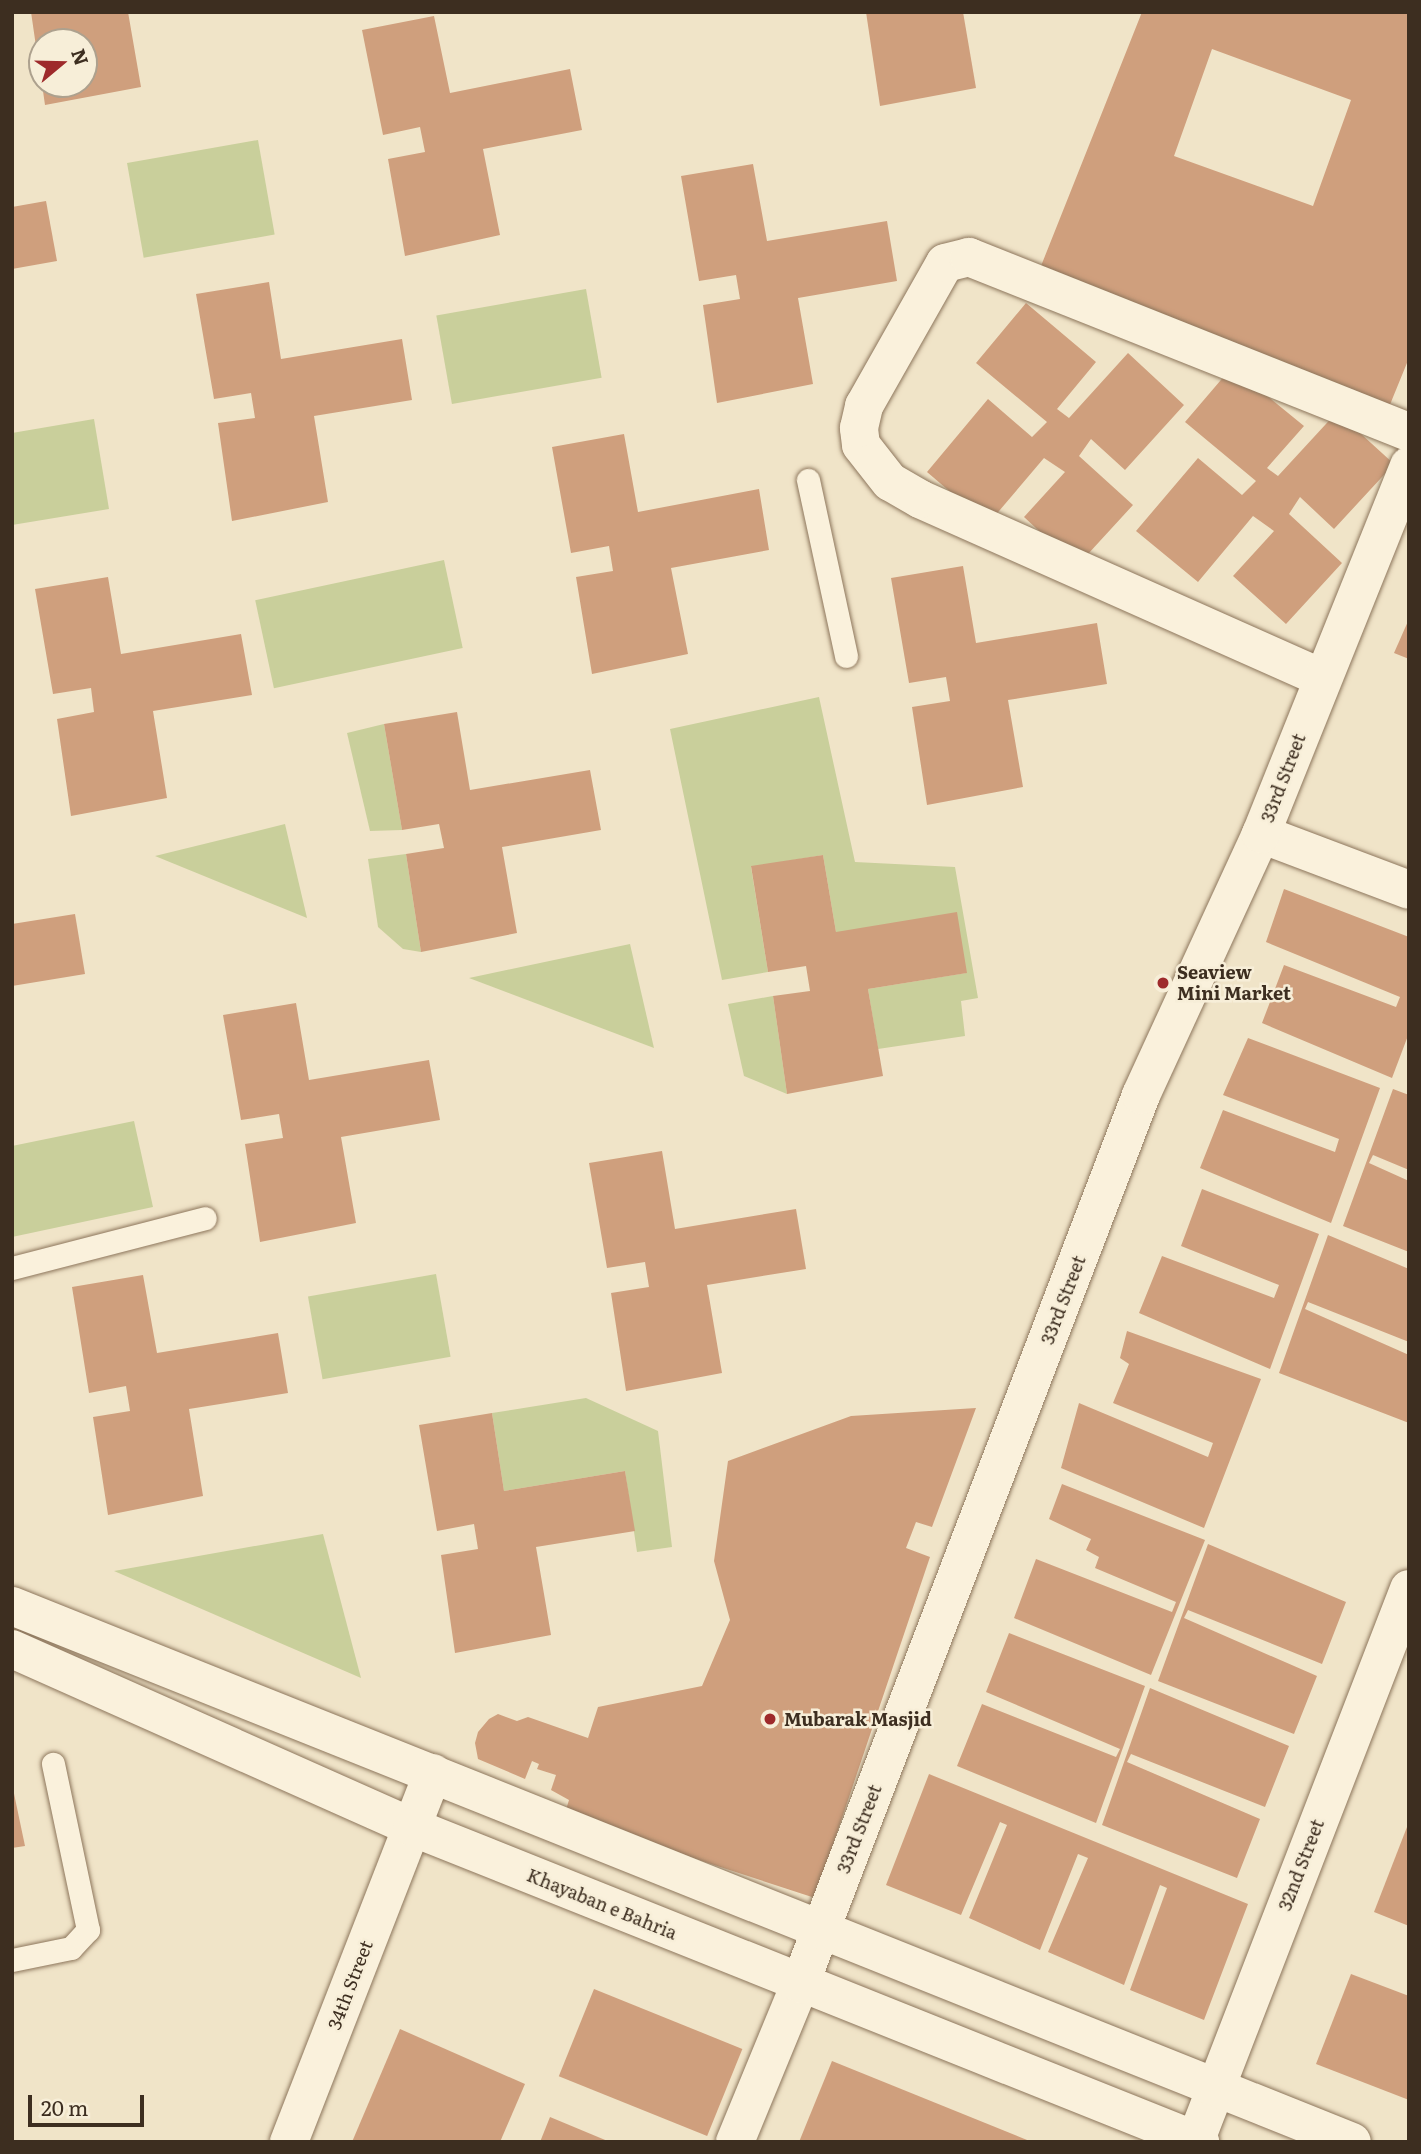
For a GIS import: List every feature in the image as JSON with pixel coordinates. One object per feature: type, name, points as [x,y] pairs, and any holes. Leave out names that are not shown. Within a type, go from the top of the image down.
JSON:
[{"type":"street","points":[[1322,678],[920,499],[890,482],[861,445],[859,428],[864,406],[945,263],[969,257],[1409,432]]},
{"type":"street","name":"33rd Street","points":[[735,2142],[800,1984],[1142,1095],[1261,834],[1409,466]]},
{"type":"street","points":[[1261,834],[1409,890]]},
{"type":"street","name":"32nd Street","points":[[1197,2141],[1216,2085],[1409,1589]]},
{"type":"street","points":[[12,1606],[1216,2085],[1352,2142]]},
{"type":"street","name":"Khayaban e Bahria","points":[[12,1649],[412,1827],[1197,2141]]},
{"type":"street","name":"34th Street","points":[[289,2142],[433,1773]]},
{"type":"lane","points":[[808,480],[846,656]]},
{"type":"lane","points":[[12,1269],[205,1218]]},
{"type":"lane","points":[[12,1960],[71,1948],[88,1930],[53,1763]]},
{"type":"green space","points":[[258,140],[275,235],[144,258],[127,163]]},
{"type":"green space","points":[[586,289],[602,378],[452,404],[436,315]]},
{"type":"green space","points":[[94,419],[109,509],[12,525],[12,433]]},
{"type":"green space","points":[[444,560],[463,648],[274,688],[255,600]]},
{"type":"green space","points":[[819,697],[855,862],[955,867],[978,998],[961,1001],[965,1036],[878,1049],[868,989],[966,973],[836,932],[823,855],[751,867],[768,972],[722,980],[670,729]]},
{"type":"green space","points":[[384,724],[402,830],[370,831],[347,733]]},
{"type":"green space","points":[[285,824],[307,918],[155,856]]},
{"type":"green space","points":[[406,854],[421,952],[403,949],[378,927],[368,859]]},
{"type":"green space","points":[[630,944],[654,1048],[469,978]]},
{"type":"green space","points":[[773,996],[787,1094],[744,1076],[728,1004]]},
{"type":"green space","points":[[134,1121],[153,1207],[12,1237],[12,1146]]},
{"type":"green space","points":[[436,1274],[451,1357],[323,1379],[308,1297]]},
{"type":"green space","points":[[586,1398],[658,1431],[672,1547],[637,1552],[625,1471],[504,1491],[492,1413]]},
{"type":"green space","points":[[323,1534],[361,1678],[114,1571]]},
{"type":"building","points":[[31,12],[128,12],[141,87],[98,95],[98,28],[33,28]]},
{"type":"building","points":[[866,12],[963,12],[976,88],[880,106]]},
{"type":"building","points":[[1142,12],[1409,12],[1409,358],[1389,407],[1041,266]],"holes":[[[1212,49],[1351,100],[1313,206],[1174,156]]]},
{"type":"building","points":[[434,16],[450,93],[570,69],[582,130],[483,149],[500,235],[405,256],[388,159],[425,152],[420,127],[383,135],[362,30]]},
{"type":"building","points":[[44,98],[82,98],[45,105]]},
{"type":"building","points":[[753,164],[767,241],[887,221],[897,281],[798,298],[813,384],[717,403],[703,305],[740,299],[736,275],[699,281],[681,176]]},
{"type":"building","points":[[46,201],[57,261],[12,269],[12,207]]},
{"type":"building","points":[[269,282],[281,359],[402,339],[412,400],[314,416],[328,502],[232,521],[218,423],[255,418],[251,393],[214,399],[196,294]]},
{"type":"building","points":[[1026,303],[1096,362],[1057,409],[1069,418],[1128,353],[1184,405],[1125,470],[1091,439],[1079,456],[1133,505],[1077,566],[1024,517],[1065,472],[1044,458],[988,524],[927,472],[988,399],[1032,437],[1047,422],[976,363]]},
{"type":"building","points":[[1232,367],[1304,426],[1267,468],[1278,476],[1337,412],[1394,464],[1334,529],[1300,497],[1289,514],[1342,563],[1286,624],[1233,576],[1274,531],[1253,516],[1198,582],[1136,531],[1198,458],[1242,495],[1256,481],[1185,422]]},
{"type":"building","points":[[624,434],[638,512],[759,489],[769,550],[671,568],[688,654],[592,674],[576,577],[613,571],[609,546],[571,553],[552,447]]},
{"type":"building","points":[[963,566],[976,643],[1097,623],[1107,684],[1008,700],[1023,787],[927,805],[912,707],[950,701],[946,677],[909,683],[891,578]]},
{"type":"building","points":[[108,577],[121,654],[241,634],[252,695],[153,711],[167,798],[71,816],[57,719],[94,712],[91,688],[53,694],[35,589]]},
{"type":"building","points":[[1409,619],[1409,659],[1394,653]]},
{"type":"building","points":[[457,712],[470,790],[590,770],[601,830],[502,847],[517,933],[421,952],[406,854],[444,848],[439,824],[402,830],[384,724]]},
{"type":"building","points":[[823,855],[836,932],[957,912],[967,973],[868,989],[883,1076],[787,1094],[773,996],[810,991],[806,966],[768,972],[751,866]]},
{"type":"building","points":[[1284,889],[1409,937],[1409,1033],[1392,1078],[1262,1023],[1284,965],[1396,1007],[1400,997],[1266,942]]},
{"type":"building","points":[[75,914],[85,974],[12,986],[12,924]]},
{"type":"building","points":[[296,1003],[309,1080],[429,1060],[440,1120],[341,1137],[356,1223],[260,1242],[245,1144],[283,1138],[279,1114],[241,1120],[223,1015]]},
{"type":"building","points":[[1248,1038],[1380,1088],[1331,1223],[1200,1168],[1223,1110],[1335,1152],[1339,1139],[1223,1095]]},
{"type":"building","points":[[1393,1089],[1409,1095],[1409,1170],[1373,1155],[1369,1163],[1409,1181],[1409,1252],[1343,1226]]},
{"type":"building","points":[[662,1151],[675,1229],[796,1209],[806,1269],[707,1285],[722,1373],[626,1391],[611,1293],[649,1287],[645,1262],[607,1268],[589,1163]]},
{"type":"building","points":[[1202,1189],[1319,1234],[1270,1369],[1139,1313],[1162,1256],[1274,1298],[1279,1285],[1181,1246]]},
{"type":"building","points":[[1328,1235],[1409,1269],[1409,1342],[1308,1302],[1305,1309],[1409,1355],[1409,1423],[1279,1373]]},
{"type":"building","points":[[143,1275],[157,1353],[278,1333],[288,1393],[189,1409],[203,1496],[108,1515],[93,1417],[130,1411],[126,1386],[89,1393],[72,1287]]},
{"type":"building","points":[[1127,1331],[1261,1379],[1204,1528],[1061,1468],[1079,1403],[1208,1457],[1213,1443],[1113,1403],[1129,1364],[1120,1358]]},
{"type":"building","points":[[976,1408],[932,1527],[916,1522],[906,1548],[930,1557],[815,1898],[564,1816],[569,1800],[551,1790],[556,1775],[537,1769],[539,1764],[532,1761],[525,1779],[478,1759],[475,1743],[478,1732],[489,1719],[498,1714],[517,1721],[528,1717],[588,1738],[598,1707],[702,1686],[730,1620],[714,1561],[728,1461],[851,1416]]},
{"type":"building","points":[[492,1413],[504,1491],[625,1471],[635,1531],[536,1547],[551,1635],[455,1653],[441,1555],[478,1549],[474,1524],[437,1531],[419,1425]]},
{"type":"building","points":[[1062,1484],[1205,1540],[1151,1675],[1014,1618],[1036,1559],[1172,1612],[1176,1602],[1095,1568],[1099,1557],[1086,1550],[1091,1539],[1049,1519]]},
{"type":"building","points":[[1208,1544],[1346,1602],[1322,1664],[1188,1610],[1184,1618],[1317,1676],[1294,1734],[1158,1681]]},
{"type":"building","points":[[1009,1633],[1145,1686],[1096,1823],[957,1766],[982,1704],[1116,1757],[1120,1749],[986,1692]]},
{"type":"building","points":[[1150,1688],[1289,1746],[1265,1807],[1131,1754],[1127,1762],[1260,1819],[1237,1878],[1102,1825]]},
{"type":"building","points":[[929,1774],[1248,1904],[1204,2020],[1130,1990],[1167,1888],[1160,1885],[1124,1985],[1048,1952],[1088,1858],[1078,1854],[1040,1950],[969,1918],[1007,1825],[1000,1822],[961,1915],[886,1885]]},
{"type":"building","points":[[12,1784],[25,1846],[12,1848]]},
{"type":"building","points":[[1409,1827],[1409,1926],[1374,1912]]},
{"type":"building","points":[[1351,1974],[1409,1996],[1409,2100],[1316,2064]]},
{"type":"building","points":[[594,1989],[742,2049],[707,2136],[559,2076]]},
{"type":"building","points":[[400,2029],[525,2084],[500,2142],[352,2142]]},
{"type":"building","points":[[832,2061],[1032,2142],[799,2142]]},
{"type":"building","points":[[550,2117],[610,2142],[540,2142]]},
{"type":"place","name":"Seaview Mini Market","points":[[1163,983]]},
{"type":"place","name":"Mubarak Masjid","points":[[770,1719]]}]
